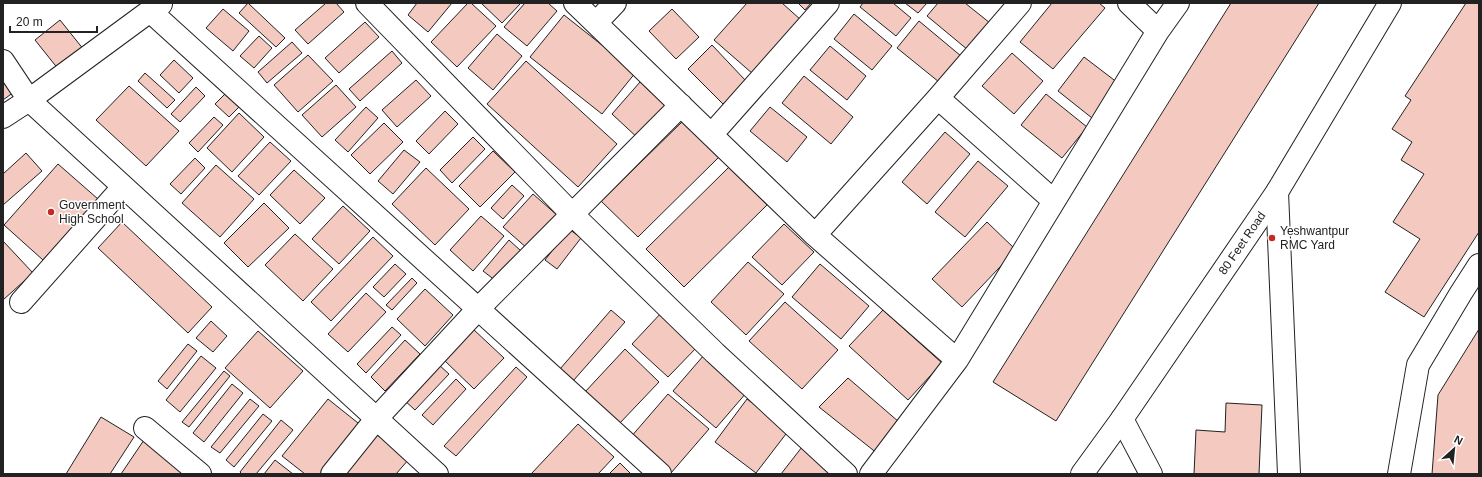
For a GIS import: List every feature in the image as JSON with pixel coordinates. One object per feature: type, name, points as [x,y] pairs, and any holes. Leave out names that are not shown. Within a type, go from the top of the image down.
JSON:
[{"type":"street","points":[[367,3],[572,214],[715,353],[846,474]]},
{"type":"street","points":[[575,3],[815,234],[957,360]]},
{"type":"street","points":[[596,23],[614,3]]},
{"type":"street","points":[[712,134],[828,3]]},
{"type":"street","points":[[815,234],[938,98],[1020,3]]},
{"type":"street","points":[[1129,3],[1158,32]]},
{"type":"street","points":[[872,474],[957,360],[1158,32],[1178,3]]},
{"type":"street","name":"80 Feet Road","points":[[1082,474],[1122,419],[1278,192],[1390,3]]},
{"type":"street","points":[[3,117],[29,100],[156,7],[478,309],[660,474]]},
{"type":"street","points":[[3,60],[29,100],[437,474]]},
{"type":"street","points":[[938,98],[1054,200]]},
{"type":"street","points":[[332,474],[376,419],[478,309],[681,105]]},
{"type":"street","points":[[21,302],[123,187]]},
{"type":"street","points":[[1278,192],[1289,474]]},
{"type":"street","points":[[1399,474],[1418,365],[1479,265]]},
{"type":"street","points":[[1122,419],[1151,474]]},
{"type":"street","points":[[145,428],[200,474]]},
{"type":"building","points":[[248,3],[285,38],[276,47],[239,13]]},
{"type":"building","points":[[326,3],[336,3],[344,12],[308,44],[295,30]]},
{"type":"building","points":[[417,3],[452,3],[428,32],[408,15]]},
{"type":"building","points":[[468,3],[471,3],[496,26],[457,67],[431,42]]},
{"type":"building","points":[[481,3],[521,3],[502,23]]},
{"type":"building","points":[[525,3],[548,3],[557,11],[527,46],[504,27]]},
{"type":"building","points":[[747,3],[782,3],[801,20],[753,74],[714,40]]},
{"type":"building","points":[[798,3],[811,3],[805,10]]},
{"type":"building","points":[[863,3],[893,3],[911,18],[896,36],[860,7]]},
{"type":"building","points":[[905,3],[927,3],[918,13]]},
{"type":"building","points":[[938,3],[965,3],[990,23],[968,50],[927,16]]},
{"type":"building","points":[[1052,3],[1099,3],[1105,8],[1053,69],[1020,42]]},
{"type":"building","points":[[1231,3],[1319,3],[1056,421],[993,382]]},
{"type":"building","points":[[1466,3],[1479,3],[1479,232],[1424,317],[1385,292],[1420,239],[1393,222],[1424,174],[1401,160],[1412,142],[1392,129],[1411,100],[1405,96]]},
{"type":"building","points":[[223,9],[249,31],[233,51],[206,28]]},
{"type":"building","points":[[672,9],[699,37],[676,59],[649,31]]},
{"type":"building","points":[[854,14],[892,46],[872,70],[834,39]]},
{"type":"building","points":[[564,15],[636,72],[602,114],[530,57]]},
{"type":"building","points":[[60,20],[84,50],[59,70],[35,40]]},
{"type":"building","points":[[919,21],[961,56],[939,82],[897,48]]},
{"type":"building","points":[[365,22],[379,37],[339,73],[325,58]]},
{"type":"building","points":[[497,34],[522,56],[493,90],[468,68]]},
{"type":"building","points":[[259,36],[272,48],[254,68],[240,56]]},
{"type":"building","points":[[292,42],[302,53],[267,83],[258,72]]},
{"type":"building","points":[[712,45],[746,81],[723,104],[688,69]]},
{"type":"building","points":[[830,46],[866,76],[847,100],[810,70]]},
{"type":"building","points":[[392,51],[402,63],[360,101],[349,89]]},
{"type":"building","points":[[1012,53],[1043,81],[1014,114],[982,86]]},
{"type":"building","points":[[308,55],[333,81],[298,112],[274,85]]},
{"type":"building","points":[[1084,57],[1118,83],[1092,118],[1058,91]]},
{"type":"building","points":[[174,60],[193,78],[179,93],[160,75]]},
{"type":"building","points":[[526,61],[617,144],[578,187],[487,104]]},
{"type":"building","points":[[145,73],[175,100],[167,108],[138,81]]},
{"type":"building","points":[[3,75],[14,92],[3,100]]},
{"type":"building","points":[[804,76],[853,117],[831,144],[782,103]]},
{"type":"building","points":[[416,80],[431,96],[397,127],[382,110]]},
{"type":"building","points":[[640,82],[669,109],[640,140],[612,114]]},
{"type":"building","points":[[336,85],[356,107],[322,137],[302,115]]},
{"type":"building","points":[[129,86],[179,131],[146,166],[96,120]]},
{"type":"building","points":[[196,87],[205,96],[180,122],[171,114]]},
{"type":"building","points":[[227,92],[241,105],[229,117],[215,104]]},
{"type":"building","points":[[1046,94],[1087,127],[1062,158],[1021,125]]},
{"type":"building","points":[[366,107],[378,118],[348,152],[335,140]]},
{"type":"building","points":[[770,107],[807,137],[787,162],[750,131]]},
{"type":"building","points":[[445,111],[458,124],[429,154],[416,141]]},
{"type":"building","points":[[239,113],[264,137],[232,172],[207,148]]},
{"type":"building","points":[[214,117],[223,125],[198,152],[189,143]]},
{"type":"building","points":[[683,121],[719,157],[638,237],[601,201]]},
{"type":"building","points":[[384,123],[403,142],[370,174],[351,155]]},
{"type":"building","points":[[945,132],[970,154],[927,204],[902,182]]},
{"type":"building","points":[[473,137],[485,149],[452,183],[440,170]]},
{"type":"building","points":[[270,142],[291,161],[259,195],[238,176]]},
{"type":"building","points":[[404,150],[420,162],[393,194],[378,181]]},
{"type":"building","points":[[493,151],[515,172],[480,207],[459,186]]},
{"type":"building","points":[[26,153],[42,171],[3,205],[3,174]]},
{"type":"building","points":[[195,158],[205,168],[181,194],[170,184]]},
{"type":"building","points":[[978,161],[1008,186],[965,237],[935,212]]},
{"type":"building","name":"Government High School","points":[[58,164],[98,199],[43,260],[4,225]]},
{"type":"building","points":[[216,165],[254,199],[220,237],[182,203]]},
{"type":"building","points":[[729,167],[767,205],[684,287],[646,249]]},
{"type":"building","points":[[426,168],[469,209],[435,245],[392,204]]},
{"type":"building","points":[[294,170],[325,198],[300,224],[270,195]]},
{"type":"building","points":[[512,185],[524,196],[503,219],[491,208]]},
{"type":"building","points":[[533,194],[558,216],[528,249],[503,227]]},
{"type":"building","points":[[264,203],[289,228],[248,267],[224,243]]},
{"type":"building","points":[[343,206],[370,231],[339,264],[312,239]]},
{"type":"building","points":[[481,216],[504,236],[473,271],[450,250]]},
{"type":"building","points":[[122,222],[212,307],[188,333],[98,248]]},
{"type":"building","points":[[987,222],[1016,250],[962,307],[932,279]]},
{"type":"building","points":[[784,224],[814,252],[782,285],[752,257]]},
{"type":"building","points":[[569,229],[581,238],[557,269],[545,260]]},
{"type":"building","points":[[295,234],[333,269],[303,301],[265,265]]},
{"type":"building","points":[[373,237],[393,256],[331,321],[311,302]]},
{"type":"building","points":[[509,240],[521,251],[496,281],[483,271]]},
{"type":"building","points":[[3,241],[33,273],[3,300]]},
{"type":"building","points":[[748,262],[784,294],[746,335],[711,302]]},
{"type":"building","points":[[395,264],[406,274],[384,297],[373,287]]},
{"type":"building","points":[[820,264],[869,306],[841,339],[792,297]]},
{"type":"building","points":[[412,278],[417,283],[392,310],[386,305]]},
{"type":"building","points":[[425,289],[453,315],[425,346],[397,319]]},
{"type":"building","points":[[366,293],[386,312],[348,352],[328,334]]},
{"type":"building","points":[[785,302],[838,350],[802,389],[749,341]]},
{"type":"building","points":[[611,310],[625,322],[573,381],[560,369]]},
{"type":"building","points":[[883,310],[942,363],[908,400],[849,346]]},
{"type":"building","points":[[662,312],[699,345],[668,377],[632,344]]},
{"type":"building","points":[[211,321],[227,336],[213,352],[196,338]]},
{"type":"building","points":[[392,327],[401,335],[366,373],[357,364]]},
{"type":"building","points":[[473,329],[504,358],[474,389],[444,360]]},
{"type":"building","points":[[1479,329],[1479,474],[1432,474],[1438,395]]},
{"type":"building","points":[[258,331],[303,371],[270,408],[225,368]]},
{"type":"building","points":[[405,340],[420,354],[385,391],[371,377]]},
{"type":"building","points":[[188,344],[197,351],[167,389],[158,381]]},
{"type":"building","points":[[625,349],[659,382],[618,425],[584,393]]},
{"type":"building","points":[[704,355],[747,392],[716,428],[673,391]]},
{"type":"building","points":[[201,356],[216,368],[180,412],[166,400]]},
{"type":"building","points":[[438,364],[449,374],[415,410],[404,400]]},
{"type":"building","points":[[516,367],[527,377],[456,456],[444,446]]},
{"type":"building","points":[[224,371],[230,376],[189,427],[182,422]]},
{"type":"building","points":[[848,378],[899,422],[878,454],[819,407]]},
{"type":"building","points":[[456,379],[466,389],[433,425],[422,415]]},
{"type":"building","points":[[232,384],[243,393],[204,442],[193,433]]},
{"type":"building","points":[[668,394],[709,429],[671,473],[630,438]]},
{"type":"building","points":[[250,399],[259,406],[220,453],[211,447]]},
{"type":"building","points":[[328,399],[363,427],[325,474],[305,474],[282,456]]},
{"type":"building","points":[[747,399],[789,430],[756,473],[715,442]]},
{"type":"building","points":[[1226,403],[1262,405],[1259,474],[1194,474],[1196,430],[1225,432]]},
{"type":"building","points":[[263,414],[272,421],[234,467],[226,460]]},
{"type":"building","points":[[101,417],[134,437],[110,474],[66,474]]},
{"type":"building","points":[[281,420],[293,430],[256,474],[242,474],[240,472]]},
{"type":"building","points":[[578,424],[614,457],[598,474],[531,474]]},
{"type":"building","points":[[376,434],[409,459],[396,474],[344,474]]},
{"type":"building","points":[[144,440],[188,474],[121,474]]},
{"type":"building","points":[[802,447],[831,474],[781,474]]},
{"type":"building","points":[[275,460],[293,474],[264,474]]},
{"type":"building","points":[[620,463],[631,474],[609,474]]},
{"type":"place","name":"Government High School","points":[[51,212]]},
{"type":"place","name":"Yeshwantpur RMC Yard","points":[[1272,238]]}]
